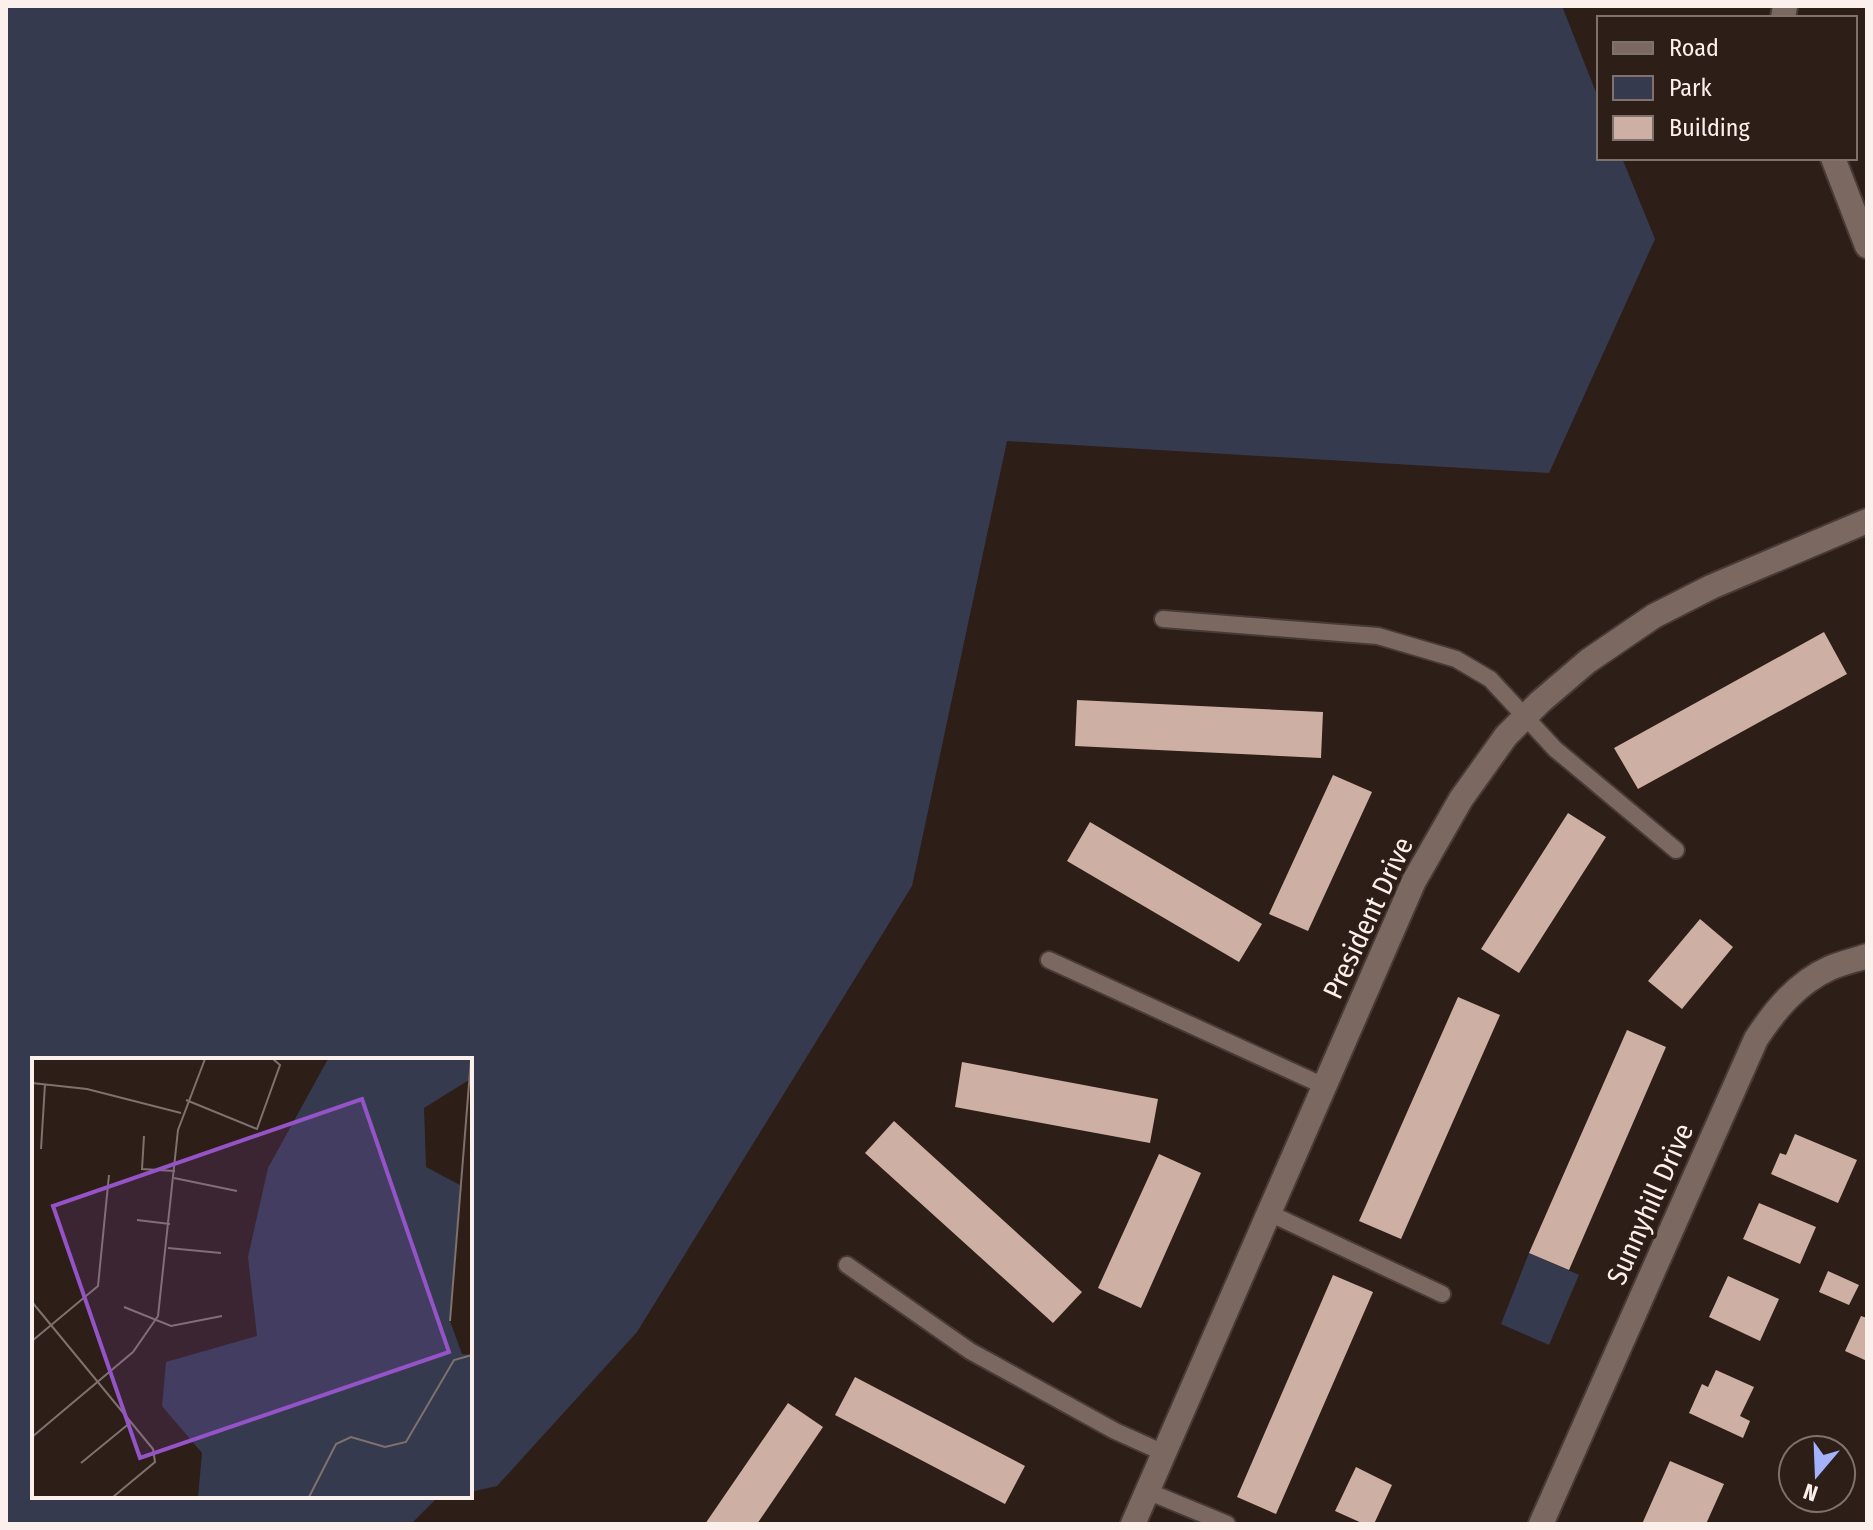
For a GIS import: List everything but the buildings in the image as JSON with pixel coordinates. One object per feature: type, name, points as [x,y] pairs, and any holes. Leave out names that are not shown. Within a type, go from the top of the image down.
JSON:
[{"type":"street","points":[[1834,160],[1860,208],[1867,246]]},
{"type":"street","name":"President Drive","points":[[1133,1524],[1414,881],[1461,799],[1506,736],[1588,661],[1654,616],[1711,587],[1867,521]]},
{"type":"street","name":"Sunnyhill Drive","points":[[1541,1524],[1756,1039],[1775,1011],[1799,987],[1828,969],[1867,956]]},
{"type":"lane","points":[[1163,619],[1378,636],[1456,659],[1490,679],[1555,749],[1676,850]]},
{"type":"lane","points":[[1049,960],[1324,1086]]},
{"type":"lane","points":[[1269,1213],[1442,1294]]},
{"type":"lane","points":[[847,1265],[970,1351],[1115,1431],[1164,1453]]},
{"type":"lane","points":[[1147,1491],[1227,1524]]},
{"type":"green space","points":[[6,6],[1562,6],[1597,95],[1597,160],[1623,160],[1655,239],[1549,473],[1007,441],[912,886],[637,1332],[497,1486],[472,1492],[472,1058],[32,1058],[32,1498],[444,1498],[435,1500],[411,1524],[6,1524]]},
{"type":"green space","points":[[1529,1253],[1579,1275],[1549,1345],[1501,1324]]}]
